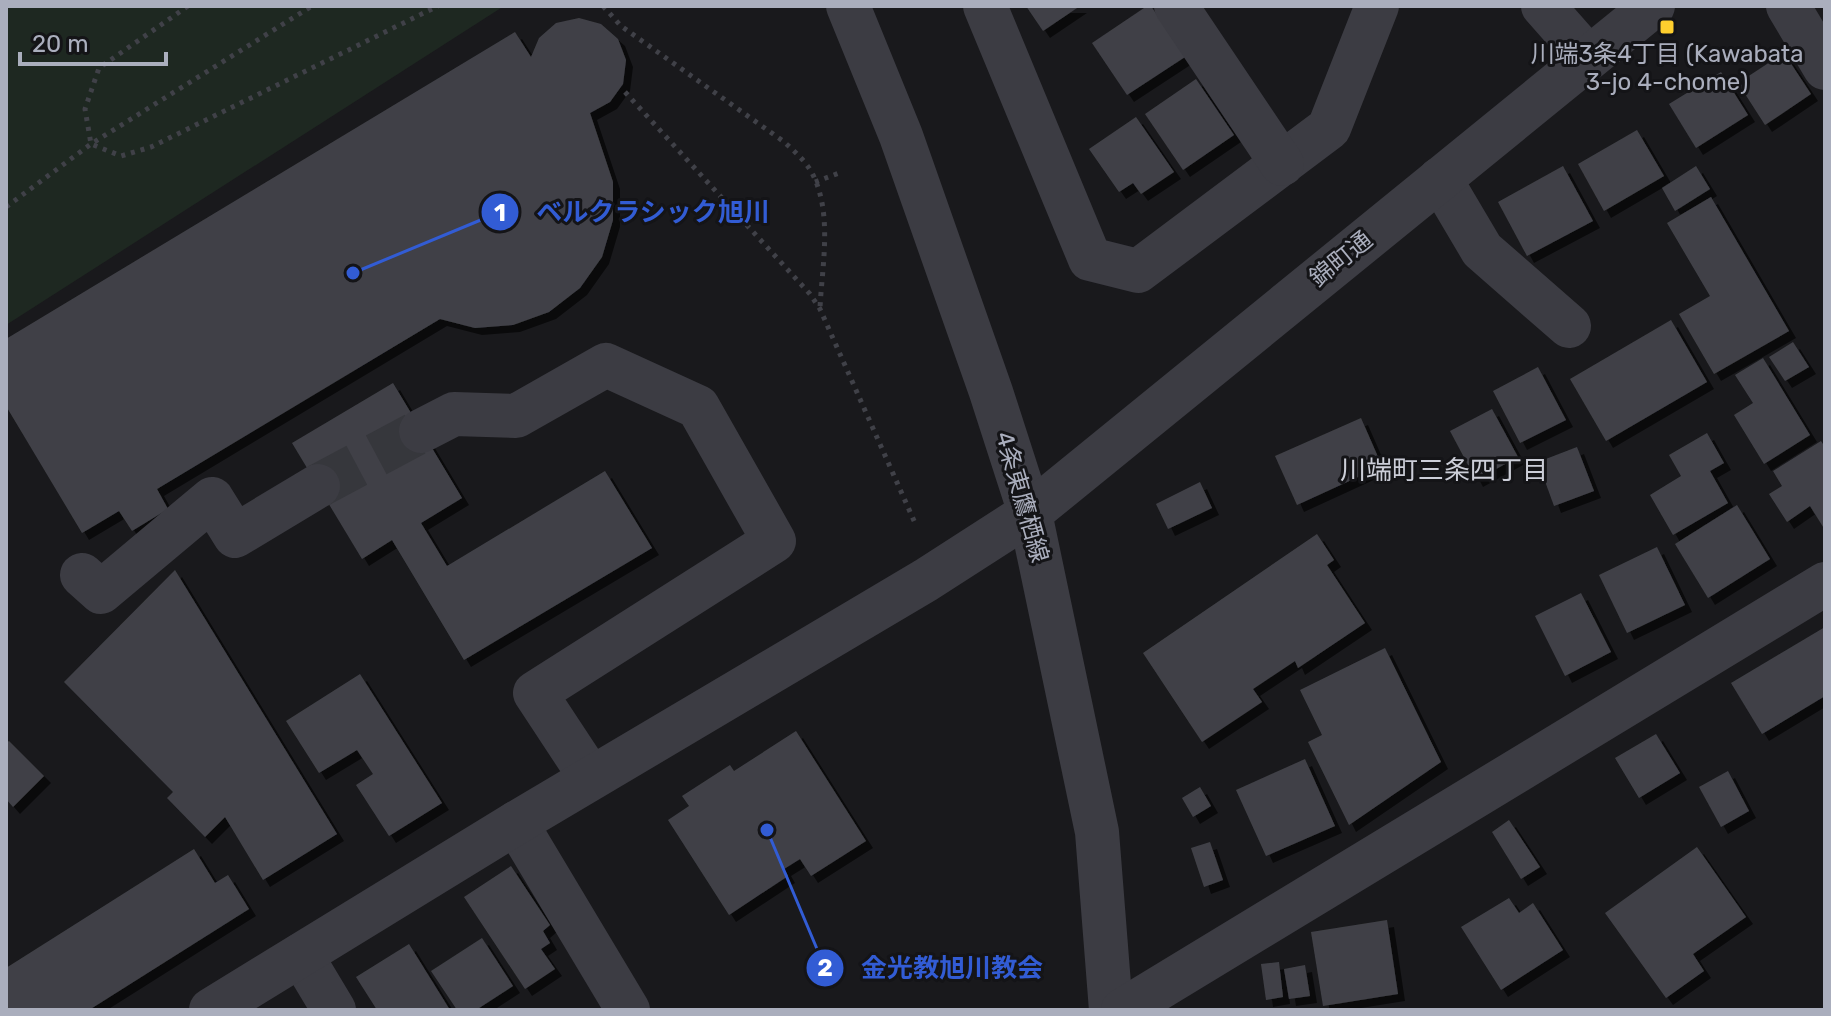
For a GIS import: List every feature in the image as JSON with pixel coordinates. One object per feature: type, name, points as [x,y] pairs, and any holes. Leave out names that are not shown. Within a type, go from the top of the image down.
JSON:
[{"type":"street","name":"4条東鷹栖線","points":[[848,6],[901,136],[1030,513],[1097,832],[1111,1010]]},
{"type":"street","points":[[985,6],[1090,259],[1138,271],[1329,128],[1377,6]]},
{"type":"street","points":[[1176,6],[1282,164]]},
{"type":"street","points":[[1543,6],[1588,57]]},
{"type":"street","name":"錦町通","points":[[211,1010],[516,823],[926,580],[1030,513],[1653,6]]},
{"type":"street","points":[[1788,6],[1825,68]]},
{"type":"street","points":[[1440,179],[1482,250],[1569,326]]},
{"type":"street","points":[[421,431],[454,414],[516,416],[606,365],[698,407],[774,541],[535,693],[591,778]]},
{"type":"street","points":[[82,575],[101,592],[212,499],[235,536],[318,486]]},
{"type":"street","points":[[1123,1010],[1825,584]]},
{"type":"street","points":[[516,823],[628,1010]]},
{"type":"street","points":[[301,955],[334,1010]]},
{"type":"path","points":[[91,144],[85,109],[99,68],[188,6]]},
{"type":"path","points":[[6,207],[91,144],[312,6]]},
{"type":"path","points":[[91,144],[121,156],[151,147],[438,6]]},
{"type":"path","points":[[603,6],[621,26],[783,141],[802,159],[820,195],[824,228],[820,309]]},
{"type":"path","points":[[625,92],[810,294],[820,309],[915,523]]},
{"type":"path","points":[[815,182],[839,173]]},
{"type":"shaded area","points":[[6,6],[504,6],[6,325]]},
{"type":"building","points":[[1026,6],[1080,6],[1043,31]]},
{"type":"building","points":[[1151,6],[1185,57],[1127,95],[1092,43]]},
{"type":"building","points":[[579,18],[601,24],[618,39],[626,60],[623,84],[610,102],[590,113],[613,182],[613,220],[602,257],[580,288],[549,312],[513,325],[475,328],[440,319],[157,489],[168,509],[132,531],[119,511],[82,533],[6,406],[6,339],[515,32],[531,57],[539,38],[556,23]]},
{"type":"building","points":[[1784,53],[1811,94],[1765,125],[1738,83]]},
{"type":"building","points":[[1721,72],[1748,115],[1696,148],[1669,104]]},
{"type":"building","points":[[1196,79],[1234,135],[1183,170],[1145,114]]},
{"type":"building","points":[[1136,117],[1174,172],[1141,194],[1133,183],[1119,192],[1089,149]]},
{"type":"building","points":[[1637,130],[1664,176],[1604,211],[1578,164]]},
{"type":"building","points":[[1563,166],[1593,221],[1527,256],[1498,202]]},
{"type":"building","points":[[1696,166],[1710,189],[1675,211],[1662,188]]},
{"type":"building","points":[[1711,197],[1789,331],[1714,374],[1679,314],[1710,296],[1667,223]]},
{"type":"building","points":[[1671,320],[1707,382],[1606,441],[1570,379]]},
{"type":"building","points":[[1793,342],[1809,367],[1785,381],[1769,357]]},
{"type":"building","points":[[1763,358],[1810,435],[1764,464],[1734,415],[1753,403],[1735,375]]},
{"type":"building","points":[[1538,367],[1566,420],[1520,443],[1493,391]]},
{"type":"building","points":[[393,383],[462,498],[421,523],[447,566],[605,471],[652,548],[464,660],[392,540],[362,559],[292,443]]},
{"type":"building","points":[[1492,409],[1518,457],[1476,480],[1450,431]]},
{"type":"building","points":[[1361,418],[1382,466],[1297,505],[1275,456]]},
{"type":"building","points":[[1707,433],[1724,463],[1710,471],[1728,503],[1673,535],[1650,495],[1681,476],[1669,455]]},
{"type":"building","points":[[1821,441],[1825,447],[1825,530],[1810,506],[1787,522],[1769,494],[1782,486],[1773,471]]},
{"type":"building","points":[[1577,447],[1594,491],[1554,506],[1538,462]]},
{"type":"building","points":[[1200,482],[1212,508],[1168,529],[1156,504]]},
{"type":"building","points":[[1737,505],[1770,559],[1708,598],[1675,544]]},
{"type":"building","points":[[1317,534],[1334,560],[1327,565],[1365,623],[1298,668],[1295,661],[1253,689],[1262,702],[1202,742],[1143,653]]},
{"type":"building","points":[[1657,547],[1685,605],[1627,633],[1599,575]]},
{"type":"building","points":[[175,570],[337,834],[263,880],[225,817],[205,837],[167,798],[173,792],[64,682]]},
{"type":"building","points":[[1581,593],[1611,652],[1565,676],[1535,616]]},
{"type":"building","points":[[1825,627],[1825,696],[1762,734],[1731,683]]},
{"type":"building","points":[[1385,648],[1441,762],[1349,825],[1308,742],[1322,735],[1300,690]]},
{"type":"building","points":[[360,674],[442,803],[389,836],[356,785],[373,774],[357,750],[319,773],[286,721]]},
{"type":"building","points":[[796,731],[866,841],[811,876],[800,859],[784,869],[788,876],[729,915],[668,820],[689,806],[682,796],[730,765],[734,771]]},
{"type":"building","points":[[1656,734],[1680,773],[1639,798],[1615,758]]},
{"type":"building","points":[[9,741],[44,776],[13,807],[6,799],[6,743]]},
{"type":"building","points":[[1305,759],[1335,826],[1266,856],[1236,790]]},
{"type":"building","points":[[1728,771],[1749,811],[1721,827],[1699,787]]},
{"type":"building","points":[[1200,787],[1211,806],[1193,817],[1182,798]]},
{"type":"building","points":[[1509,820],[1540,867],[1521,879],[1492,832]]},
{"type":"building","points":[[1210,842],[1223,880],[1204,887],[1191,848]]},
{"type":"building","points":[[1697,847],[1746,917],[1693,954],[1704,971],[1666,998],[1605,913]]},
{"type":"building","points":[[194,849],[215,883],[228,875],[249,909],[89,1010],[6,1010],[6,968]]},
{"type":"building","points":[[511,866],[550,925],[543,931],[550,943],[541,949],[555,969],[525,989],[464,897]]},
{"type":"building","points":[[1509,898],[1519,913],[1533,903],[1563,950],[1501,990],[1461,927]]},
{"type":"building","points":[[1387,920],[1398,994],[1323,1006],[1311,932]]},
{"type":"building","points":[[482,938],[513,986],[476,1010],[457,1010],[431,971]]},
{"type":"building","points":[[409,944],[450,1010],[377,1010],[356,977]]},
{"type":"building","points":[[1279,962],[1283,997],[1266,1000],[1261,964]]},
{"type":"building","points":[[1305,965],[1310,996],[1289,999],[1284,969]]},
{"type":"tunnel","points":[[318,486],[421,431]]},
{"type":"place","name":"川端3条4丁目 (Kawabata 3-jo 4-chome)","points":[[1667,27]]},
{"type":"place","name":"ベルクラシック旭川","points":[[353,273]]},
{"type":"place","name":"金光教旭川教会","points":[[767,830]]},
{"type":"district","name":"川端町三条四丁目","points":[[1444,470]]}]
